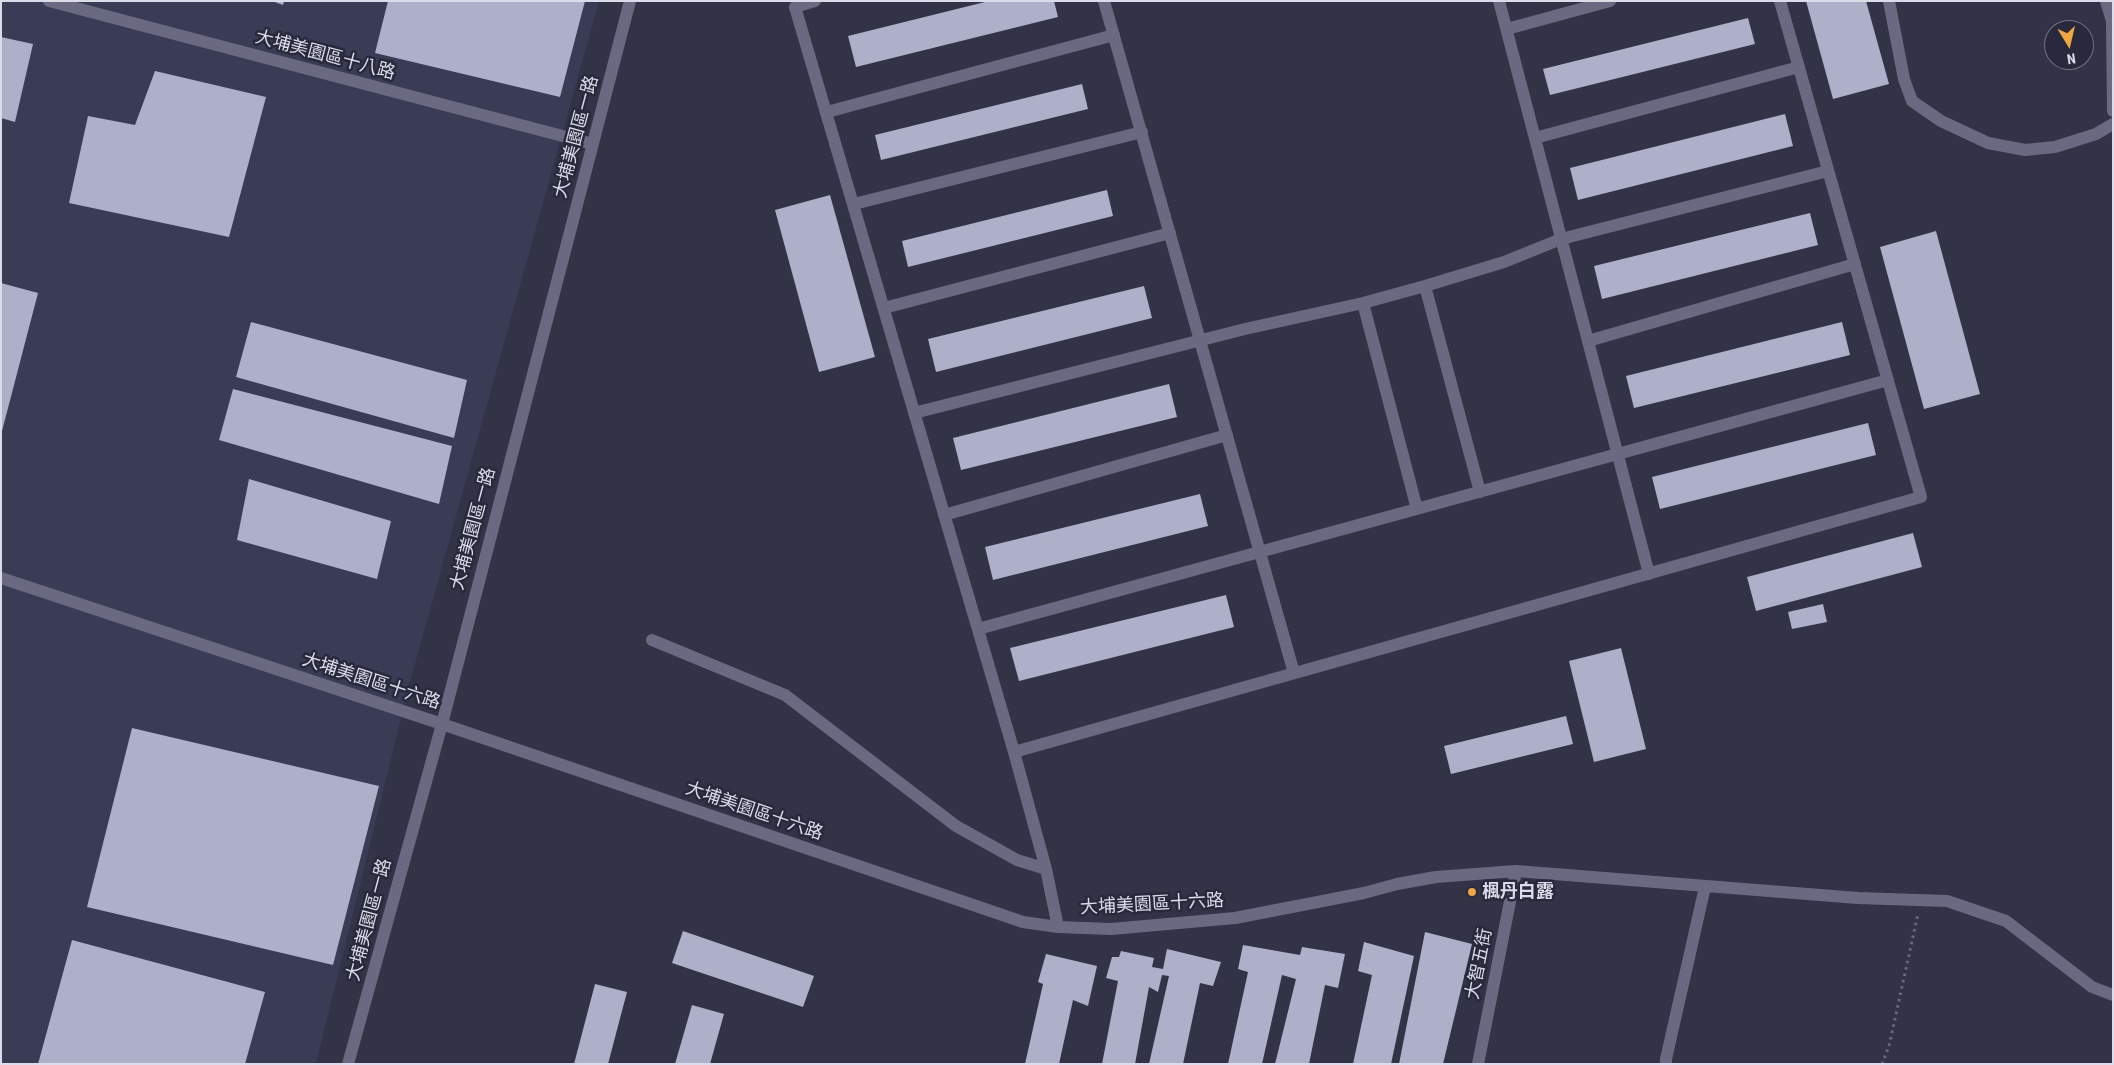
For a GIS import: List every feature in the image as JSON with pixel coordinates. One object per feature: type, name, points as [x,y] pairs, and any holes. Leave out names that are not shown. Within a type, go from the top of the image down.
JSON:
[{"type":"street","name":"大埔美園區十八路","points":[[49,1],[593,144]]},
{"type":"street","name":"大埔美園區一路","points":[[348,1064],[442,724],[630,1]]},
{"type":"street","points":[[815,1],[795,7],[1014,752],[1046,869],[1058,927]]},
{"type":"street","points":[[1104,1],[1294,673]]},
{"type":"street","points":[[1499,1],[1648,574]]},
{"type":"street","points":[[1506,29],[1610,1]]},
{"type":"street","points":[[1014,752],[1921,497],[1780,1]]},
{"type":"street","points":[[1888,1],[1904,79],[1912,101],[1942,121],[1988,143],[2025,150],[2064,144],[2096,134],[2113,124]]},
{"type":"street","points":[[2106,1],[2112,22],[2113,111]]},
{"type":"street","points":[[827,112],[1114,35]]},
{"type":"street","points":[[1535,138],[1799,67]]},
{"type":"street","points":[[854,204],[1142,132]]},
{"type":"street","points":[[914,413],[1246,328],[1363,303],[1504,262],[1561,239],[1828,171]]},
{"type":"street","points":[[884,308],[1170,233]]},
{"type":"street","points":[[1588,341],[1855,264]]},
{"type":"street","points":[[1425,286],[1480,492]]},
{"type":"street","points":[[1363,303],[1417,509]]},
{"type":"street","points":[[978,629],[1888,380]]},
{"type":"street","points":[[944,515],[1227,435]]},
{"type":"street","name":"大埔美園區十六路","points":[[1,578],[442,724],[1023,922],[1058,927],[1111,929],[1235,918],[1436,877],[1516,871],[1705,887],[1921,902],[1947,901],[2006,921],[2092,986],[2113,995]]},
{"type":"street","points":[[652,640],[785,695],[956,826],[1017,860],[1046,869]]},
{"type":"street","name":"大智五街","points":[[1478,1064],[1516,871]]},
{"type":"street","points":[[1666,1064],[1705,887]]},
{"type":"path","points":[[1882,1064],[1889,1046],[1921,902]]},
{"type":"shaded area","points":[[1,1],[599,1],[410,682],[316,1064],[1,1064]]},
{"type":"building","points":[[272,1],[284,1],[283,5]]},
{"type":"building","points":[[388,1],[585,1],[560,97],[375,53]]},
{"type":"building","points":[[989,1],[1054,1],[1058,17],[856,67],[848,36]]},
{"type":"building","points":[[1806,1],[1866,1],[1889,84],[1833,99]]},
{"type":"building","points":[[1748,18],[1755,44],[1550,95],[1543,69]]},
{"type":"building","points":[[1,37],[33,44],[15,122],[1,118]]},
{"type":"building","points":[[155,71],[266,97],[229,237],[69,203],[88,116],[135,125]]},
{"type":"building","points":[[1082,84],[1088,109],[881,160],[875,135]]},
{"type":"building","points":[[1785,114],[1793,146],[1578,200],[1570,168]]},
{"type":"building","points":[[1107,190],[1113,216],[908,267],[902,241]]},
{"type":"building","points":[[830,195],[875,357],[819,372],[775,210]]},
{"type":"building","points":[[1810,213],[1818,245],[1602,299],[1594,266]]},
{"type":"building","points":[[1936,231],[1980,394],[1924,409],[1880,247]]},
{"type":"building","points":[[1,283],[38,293],[2,431],[1,431]]},
{"type":"building","points":[[1144,286],[1152,318],[936,372],[928,339]]},
{"type":"building","points":[[251,322],[467,380],[454,438],[236,377]]},
{"type":"building","points":[[1842,322],[1850,355],[1634,408],[1626,376]]},
{"type":"building","points":[[1169,384],[1177,417],[961,470],[953,438]]},
{"type":"building","points":[[233,389],[452,446],[439,504],[219,440]]},
{"type":"building","points":[[1868,423],[1876,455],[1660,509],[1652,477]]},
{"type":"building","points":[[249,479],[391,521],[377,579],[237,540]]},
{"type":"building","points":[[1200,494],[1208,526],[993,580],[985,547]]},
{"type":"building","points":[[1913,533],[1922,567],[1756,611],[1747,577]]},
{"type":"building","points":[[1226,595],[1234,627],[1019,681],[1010,648]]},
{"type":"building","points":[[1823,604],[1827,622],[1792,629],[1788,612]]},
{"type":"building","points":[[1621,648],[1646,749],[1594,762],[1569,661]]},
{"type":"building","points":[[1566,716],[1573,744],[1451,774],[1444,746]]},
{"type":"building","points":[[132,728],[379,786],[333,965],[87,907]]},
{"type":"building","points":[[683,931],[814,976],[803,1007],[672,963]]},
{"type":"building","points":[[1425,932],[1472,944],[1443,1064],[1399,1064]]},
{"type":"building","points":[[72,940],[265,992],[245,1064],[38,1064]]},
{"type":"building","points":[[1364,942],[1414,956],[1391,1064],[1353,1064],[1372,975],[1358,971]]},
{"type":"building","points":[[1243,945],[1300,955],[1302,947],[1345,954],[1338,988],[1325,985],[1309,1064],[1275,1064],[1296,979],[1282,975],[1262,1064],[1228,1064],[1248,972],[1238,969]]},
{"type":"building","points":[[1167,949],[1221,962],[1213,986],[1200,983],[1183,1064],[1149,1064],[1169,976],[1162,975],[1158,992],[1149,987],[1135,1064],[1102,1064],[1118,981],[1106,978],[1112,957],[1119,957],[1121,951],[1154,958],[1152,967],[1163,969]]},
{"type":"building","points":[[1046,954],[1097,966],[1088,1006],[1073,1000],[1059,1064],[1025,1064],[1043,984],[1038,982]]},
{"type":"building","points":[[595,984],[627,992],[608,1064],[574,1064]]},
{"type":"building","points":[[692,1005],[724,1014],[710,1064],[675,1064]]},
{"type":"place","name":"楓丹白露","points":[[1472,892]]}]
